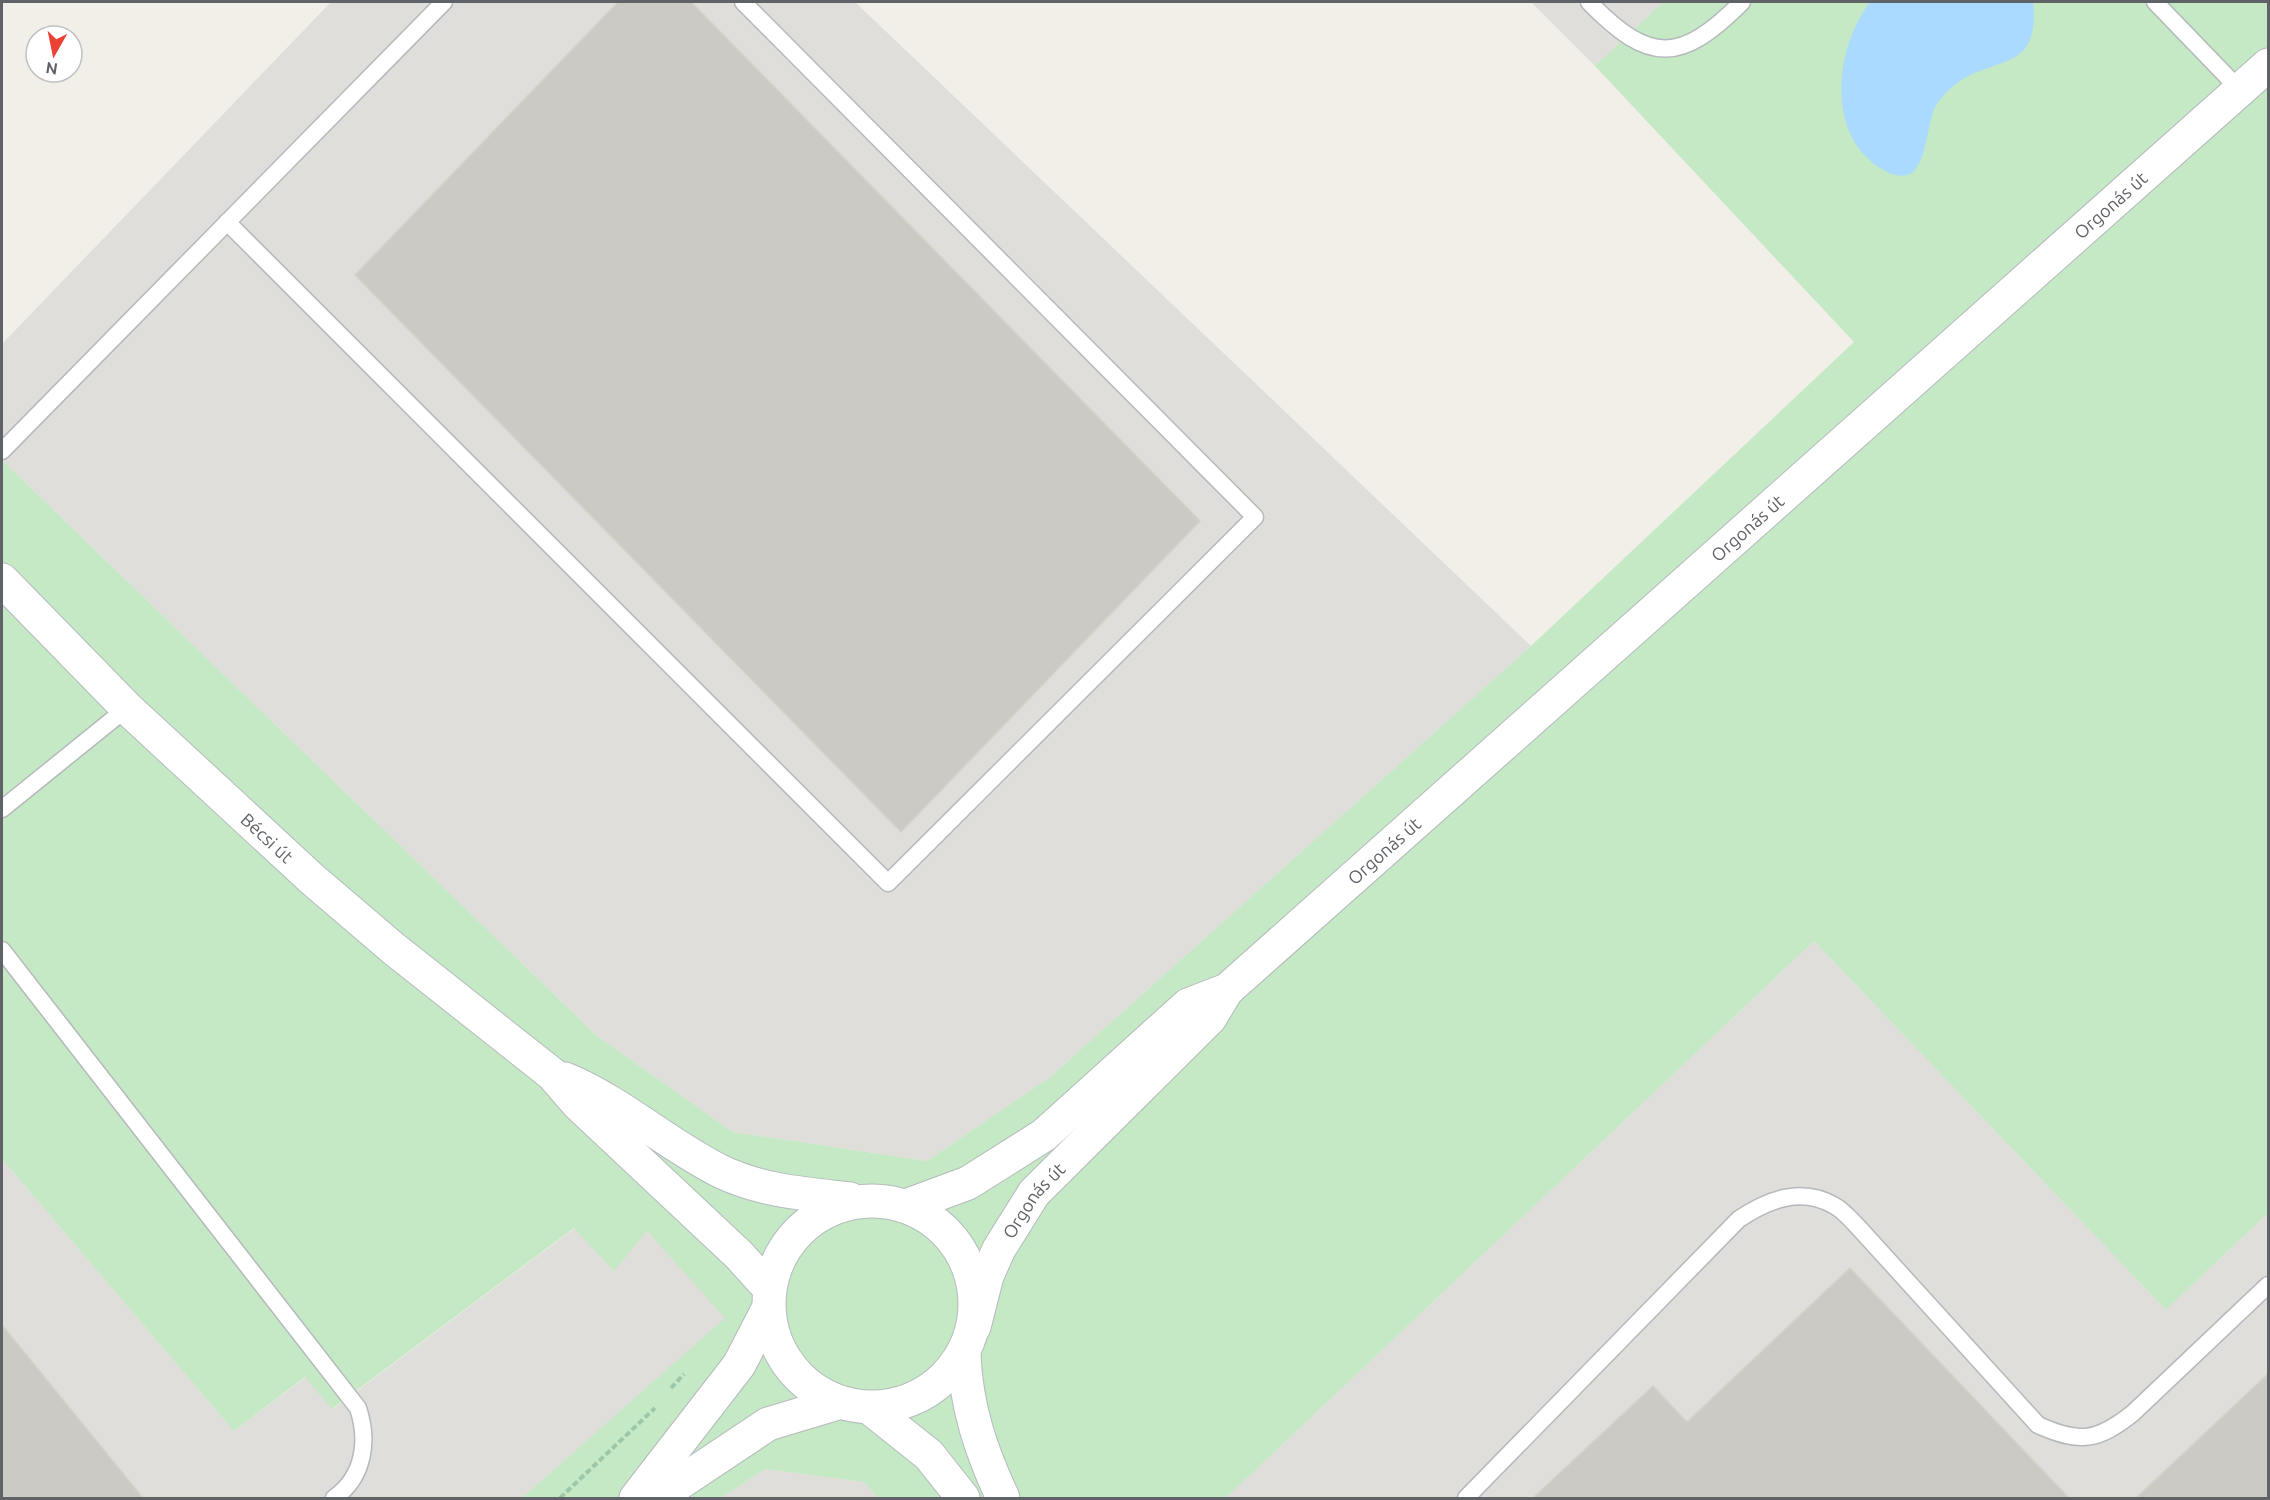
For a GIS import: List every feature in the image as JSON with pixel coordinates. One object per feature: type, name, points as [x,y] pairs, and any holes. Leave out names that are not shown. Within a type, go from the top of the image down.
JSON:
[{"type":"street","name":"Orgonás út","points":[[969,1340],[987,1276],[995,1258],[1035,1193],[1210,1018],[1227,990],[2268,65]]},
{"type":"street","name":"Bécsi út","points":[[2,580],[128,708],[312,879],[377,935],[552,1074]]},
{"type":"street","name":"Orgonás út","points":[[906,1206],[968,1183],[1044,1135],[1188,1005],[1227,990]]},
{"type":"street","points":[[552,1074],[597,1092],[656,1133],[719,1170],[746,1182],[782,1191],[906,1206],[928,1218],[948,1233],[963,1253],[972,1277],[976,1302],[969,1340],[965,1389],[971,1418],[979,1445],[1003,1498]]},
{"type":"street","points":[[552,1074],[578,1104],[739,1255],[767,1299],[773,1334],[784,1356],[808,1383],[854,1405],[929,1455],[963,1498]]},
{"type":"street","points":[[636,1498],[739,1365],[767,1299],[774,1265],[785,1245],[800,1228],[818,1215],[839,1205],[861,1200]]},
{"type":"street","points":[[657,1498],[768,1424],[854,1405],[891,1406],[913,1399],[951,1374],[969,1340]]},
{"type":"lane","points":[[2,452],[444,2]]},
{"type":"lane","points":[[227,222],[888,883],[1255,517],[743,2]]},
{"type":"lane","points":[[1589,2],[1616,29],[1661,49],[1682,46],[1702,38],[1742,2]]},
{"type":"lane","points":[[2155,2],[2241,91]]},
{"type":"lane","points":[[2,809],[128,708]]},
{"type":"lane","points":[[2,950],[358,1408],[365,1432],[360,1465],[342,1493],[334,1498]]},
{"type":"lane","points":[[1466,1498],[1739,1220],[1764,1203],[1784,1197],[1810,1197],[1835,1206],[1859,1228],[2038,1425],[2063,1436],[2087,1439],[2112,1430],[2133,1413],[2268,1285]]},
{"type":"path","points":[[560,1498],[656,1407]]},
{"type":"shaded area","points":[[331,2],[855,2],[1531,646],[1049,1078],[927,1161],[733,1132],[597,1036],[2,460],[2,344]]},
{"type":"shaded area","points":[[1531,2],[1663,2],[1595,66]]},
{"type":"shaded area","points":[[1814,941],[2166,1310],[2268,1213],[2268,1498],[1226,1498]]},
{"type":"shaded area","points":[[2,1159],[234,1431],[306,1377],[333,1409],[575,1228],[647,1231],[726,1318],[522,1498],[2,1498]]},
{"type":"shaded area","points":[[765,1469],[864,1482],[878,1498],[721,1498]]},
{"type":"green space","points":[[1663,2],[2268,2],[2268,1213],[2166,1310],[1814,941],[1226,1498],[878,1498],[864,1482],[765,1469],[721,1498],[522,1498],[725,1318],[647,1231],[614,1271],[574,1228],[332,1409],[305,1377],[234,1431],[2,1159],[2,460],[597,1036],[733,1132],[927,1161],[1049,1078],[1531,646],[1854,342],[1595,66]]},
{"type":"water","points":[[1870,2],[2033,2],[2033,26],[2029,42],[2021,53],[1965,78],[1944,95],[1932,115],[1918,165],[1913,172],[1907,175],[1893,174],[1873,163],[1858,147],[1848,128],[1843,107],[1844,62],[1850,40]]},
{"type":"building","points":[[618,2],[691,2],[1200,521],[901,832],[355,275]]},
{"type":"building","points":[[1850,1268],[2069,1498],[1533,1498],[1653,1386],[1687,1422]]},
{"type":"building","points":[[2,1325],[143,1498],[2,1498]]},
{"type":"building","points":[[2268,1374],[2268,1498],[2136,1498]]}]
